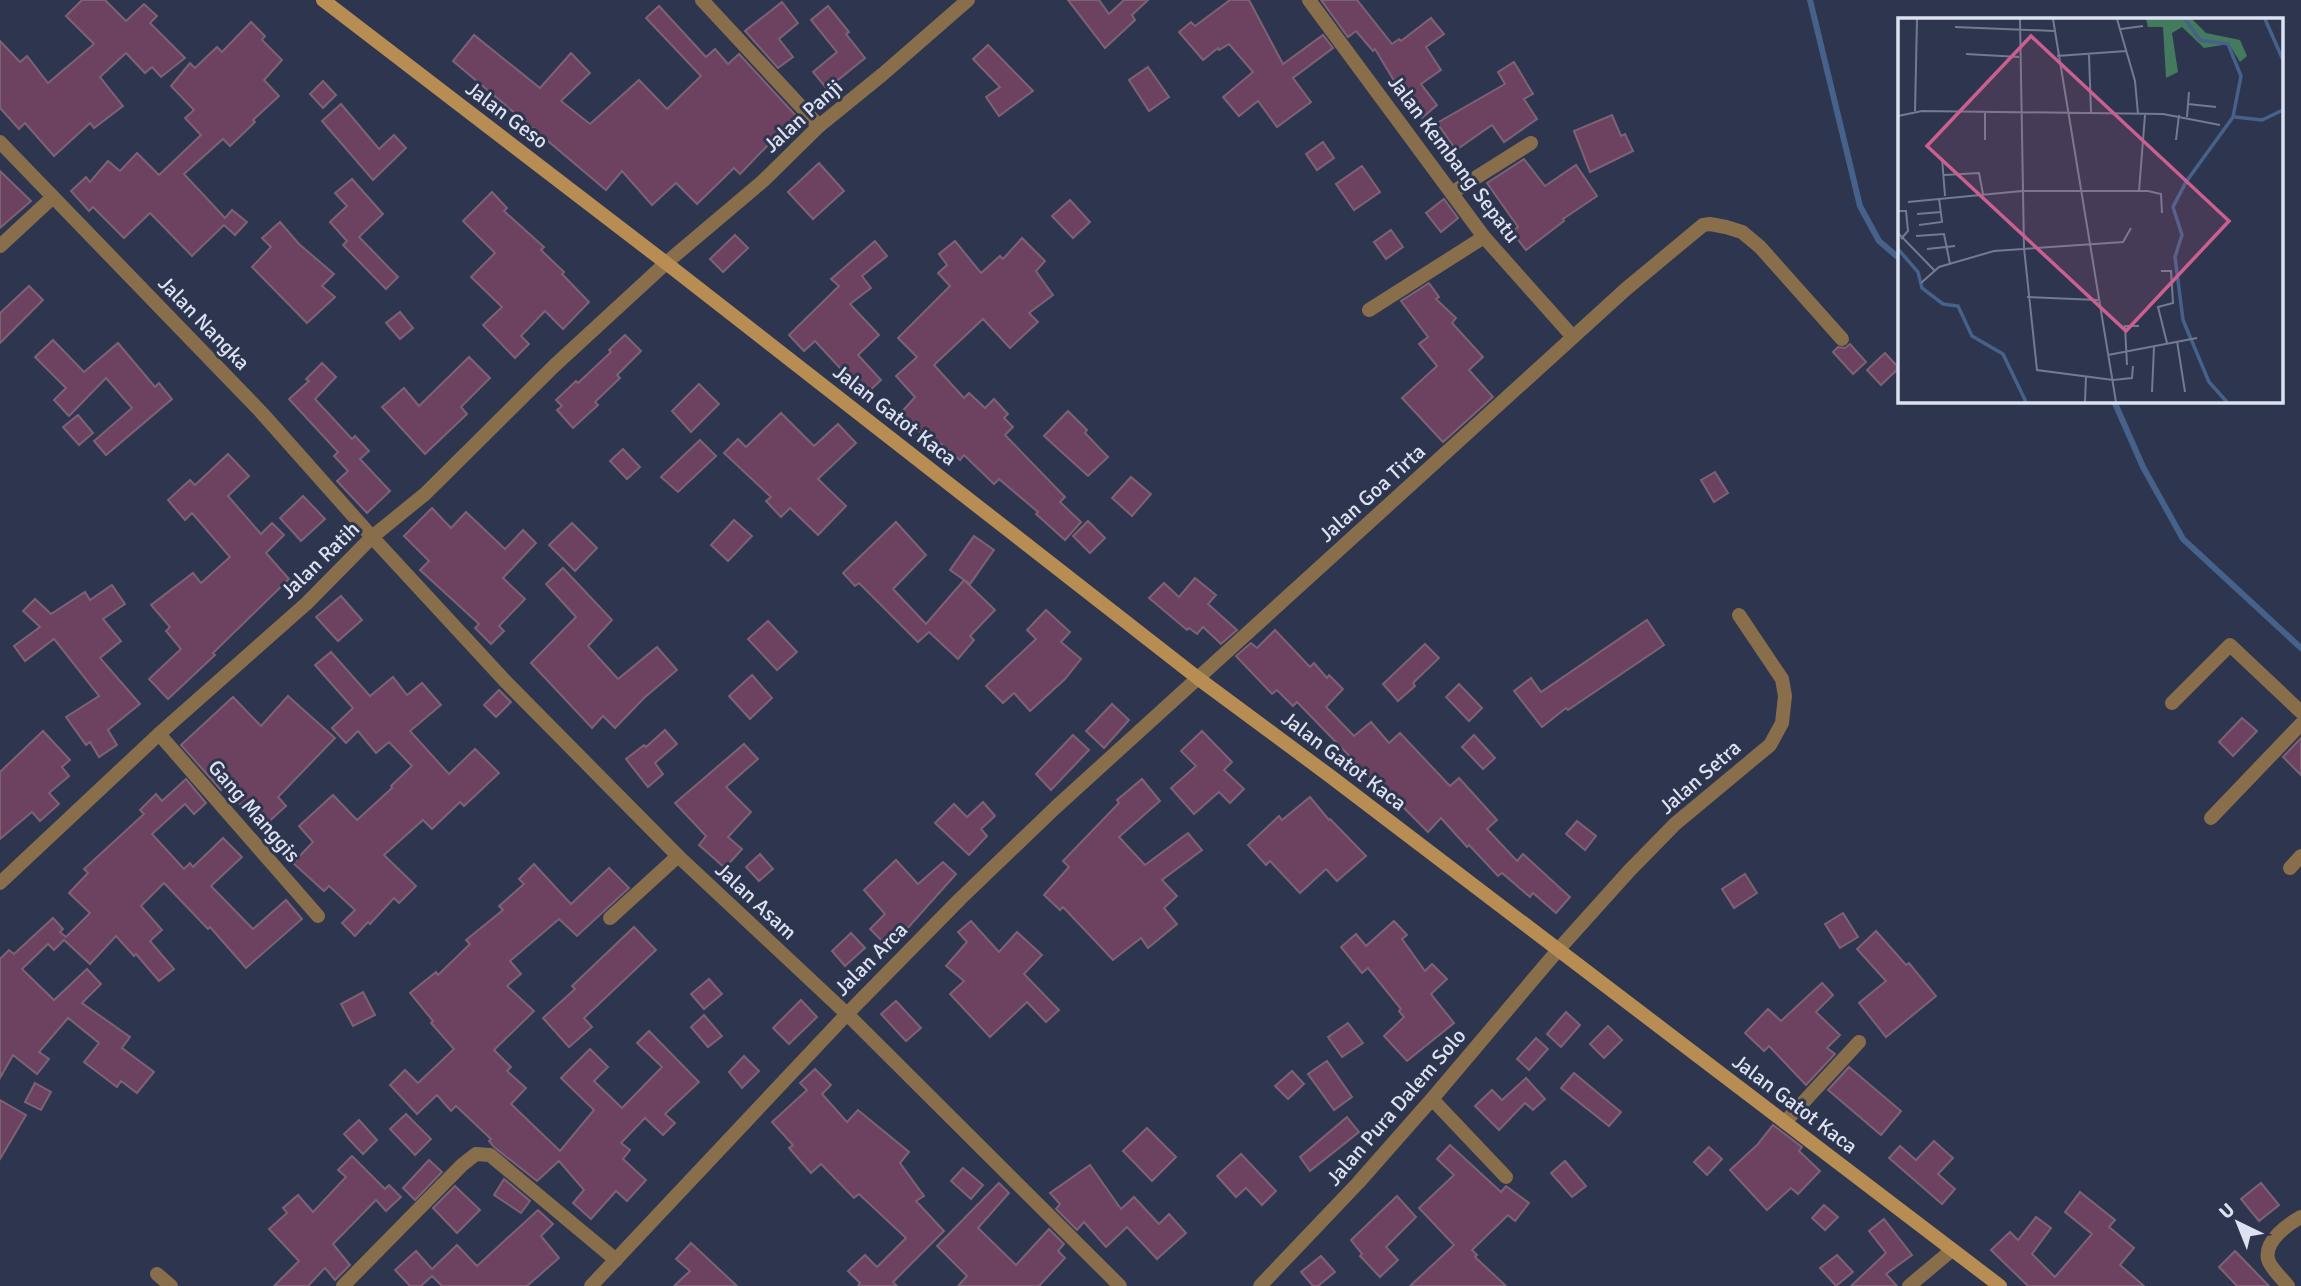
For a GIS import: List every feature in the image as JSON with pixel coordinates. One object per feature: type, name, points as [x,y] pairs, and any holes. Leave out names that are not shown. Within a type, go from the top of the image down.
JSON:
[{"type":"main road","name":"Jalan Geso","points":[[323,0],[666,263]]},
{"type":"main road","name":"Jalan Gatot Kaca","points":[[666,263],[1199,679],[2000,1286]]},
{"type":"street","points":[[702,0],[819,126]]},
{"type":"street","name":"Jalan Panji","points":[[666,263],[763,181],[819,126],[968,0]]},
{"type":"street","name":"Jalan Kembang Sepatu","points":[[1309,0],[1484,237],[1573,337]]},
{"type":"street","name":"Jalan Nangka","points":[[0,142],[261,412],[372,537]]},
{"type":"street","points":[[1453,192],[1531,143]]},
{"type":"street","points":[[0,246],[53,197]]},
{"type":"street","name":"Jalan Goa Tirta","points":[[1199,679],[1573,337],[1695,231],[1710,224],[1742,232],[1760,247],[1842,340]]},
{"type":"street","points":[[1368,310],[1484,237]]},
{"type":"street","name":"Jalan Ratih","points":[[0,883],[159,734],[307,603],[372,537],[425,494],[554,366],[666,263]]},
{"type":"street","name":"Jalan Asam","points":[[372,537],[506,682],[678,856],[847,1014],[1121,1286]]},
{"type":"street","name":"Jalan Setra","points":[[1558,950],[1675,824],[1770,745],[1778,733],[1785,696],[1782,679],[1739,615]]},
{"type":"street","points":[[2172,703],[2230,645],[2301,712]]},
{"type":"street","name":"Jalan Arca","points":[[591,1286],[847,1014],[960,899],[1056,807],[1199,679]]},
{"type":"street","points":[[2211,818],[2301,724]]},
{"type":"street","name":"Gang Manggis","points":[[159,734],[318,916]]},
{"type":"street","points":[[610,918],[678,856]]},
{"type":"street","points":[[2290,868],[2301,856]]},
{"type":"street","name":"Jalan Pura Dalem Solo","points":[[1260,1286],[1358,1183],[1558,950]]},
{"type":"street","points":[[1785,1122],[1859,1042]]},
{"type":"street","points":[[1432,1099],[1506,1177]]},
{"type":"street","points":[[343,1286],[476,1154],[490,1155],[616,1260]]},
{"type":"street","points":[[2288,1286],[2268,1261],[2268,1251],[2286,1225],[2301,1217]]},
{"type":"street","points":[[1909,1286],[1952,1250]]},
{"type":"street","points":[[158,1274],[172,1286]]},
{"type":"building","points":[[82,0],[105,0],[126,21],[144,4],[157,16],[150,23],[185,58],[161,77],[152,67],[145,73],[126,53],[100,77],[123,106],[94,128],[90,123],[54,156],[25,123],[19,129],[0,108],[0,41],[20,62],[27,56],[48,83],[94,44],[66,16]]},
{"type":"building","points":[[1068,0],[1099,0],[1109,14],[1124,0],[1148,0],[1132,15],[1135,20],[1105,48]]},
{"type":"building","points":[[1230,0],[1249,0],[1283,64],[1323,35],[1333,48],[1293,78],[1311,102],[1277,127],[1258,101],[1239,116],[1223,97],[1253,72],[1229,44],[1219,50],[1218,48],[1203,60],[1179,32],[1191,22],[1195,26]]},
{"type":"building","points":[[1321,0],[1357,0],[1392,44],[1399,39],[1401,41],[1431,18],[1444,34],[1426,47],[1441,70],[1421,84],[1437,105],[1422,118],[1396,84],[1375,49],[1373,51],[1356,31],[1348,37]]},
{"type":"building","points":[[782,2],[798,23],[779,39],[793,57],[778,68],[745,31]]},
{"type":"building","points":[[659,6],[706,57],[715,49],[728,64],[739,54],[799,119],[769,144],[740,174],[734,168],[697,204],[676,183],[652,205],[622,171],[606,190],[453,61],[474,35],[540,88],[571,53],[590,73],[561,101],[590,124],[639,80],[667,109],[701,76],[646,18]]},
{"type":"building","points":[[828,6],[865,58],[827,89],[813,72],[837,52],[811,20]]},
{"type":"building","points":[[251,22],[265,36],[262,40],[282,60],[264,80],[279,96],[230,146],[223,139],[184,174],[225,218],[232,210],[247,222],[235,235],[224,225],[192,256],[150,213],[124,238],[93,207],[89,211],[71,191],[86,177],[90,182],[108,161],[120,171],[137,153],[159,175],[201,135],[185,118],[194,110],[171,86],[190,63],[195,68],[217,47],[222,52]]},
{"type":"building","points":[[988,45],[1033,91],[999,116],[986,97],[1000,87],[973,59]]},
{"type":"building","points":[[1514,62],[1533,94],[1524,99],[1537,119],[1504,142],[1492,125],[1456,150],[1437,123],[1505,84],[1498,72]]},
{"type":"building","points":[[1148,67],[1169,97],[1149,111],[1129,80]]},
{"type":"building","points":[[323,81],[336,95],[323,108],[310,94]]},
{"type":"building","points":[[341,104],[379,149],[394,135],[406,148],[373,180],[322,121]]},
{"type":"building","points":[[1612,115],[1621,136],[1625,134],[1633,151],[1590,172],[1574,131]]},
{"type":"building","points":[[1323,142],[1334,158],[1317,170],[1306,154]]},
{"type":"building","points":[[1524,159],[1545,186],[1576,165],[1597,196],[1563,219],[1564,221],[1526,250],[1512,232],[1518,227],[1487,183]]},
{"type":"building","points":[[819,163],[844,191],[813,219],[788,192]]},
{"type":"building","points":[[1362,166],[1380,192],[1354,210],[1336,184]]},
{"type":"building","points":[[0,171],[31,201],[0,228]]},
{"type":"building","points":[[352,179],[383,214],[359,237],[398,277],[386,289],[343,245],[347,241],[330,222],[347,206],[335,193]]},
{"type":"building","points":[[492,192],[507,208],[504,211],[544,247],[541,250],[589,302],[563,329],[545,311],[521,336],[529,344],[515,358],[483,325],[502,307],[471,277],[495,253],[463,221]]},
{"type":"building","points":[[1444,199],[1458,218],[1441,232],[1426,213]]},
{"type":"building","points":[[1070,200],[1090,222],[1073,238],[1052,216]]},
{"type":"building","points":[[280,222],[299,244],[334,274],[322,286],[335,297],[307,323],[252,267],[271,247],[262,238]]},
{"type":"building","points":[[1391,230],[1403,247],[1386,259],[1374,242]]},
{"type":"building","points":[[735,235],[748,248],[723,272],[710,259]]},
{"type":"building","points":[[1022,238],[1045,261],[1036,271],[1053,295],[1029,313],[1038,322],[1010,348],[983,319],[934,365],[964,398],[969,393],[985,408],[994,399],[1008,414],[1004,418],[1013,427],[1005,435],[1065,497],[1060,502],[1081,522],[1065,540],[1036,514],[1038,512],[999,479],[994,484],[964,455],[960,460],[939,442],[935,446],[900,414],[915,397],[896,376],[917,357],[898,338],[950,286],[938,273],[947,265],[939,254],[955,241],[981,273],[1000,256],[1003,259]]},
{"type":"building","points":[[875,241],[887,256],[862,276],[871,288],[850,304],[879,335],[858,355],[881,380],[865,395],[815,341],[804,351],[789,335],[839,286],[831,279]]},
{"type":"building","points":[[1429,283],[1439,297],[1436,299],[1456,318],[1452,323],[1483,357],[1469,370],[1493,397],[1443,442],[1402,398],[1437,366],[1419,344],[1428,337],[1401,301]]},
{"type":"building","points":[[29,286],[43,300],[0,343],[0,313]]},
{"type":"building","points":[[400,312],[413,328],[400,339],[386,323]]},
{"type":"building","points":[[625,335],[641,351],[617,375],[620,378],[595,402],[598,405],[573,428],[557,410],[562,406],[556,400],[611,352],[609,350]]},
{"type":"building","points":[[53,340],[84,372],[118,343],[155,387],[159,383],[172,399],[106,455],[94,441],[132,408],[106,378],[69,416],[54,400],[66,388],[35,357]]},
{"type":"building","points":[[1850,344],[1866,362],[1853,374],[1833,352],[1838,347],[1845,348]]},
{"type":"building","points":[[1885,353],[1898,367],[1881,385],[1867,370]]},
{"type":"building","points":[[469,357],[490,378],[461,407],[467,414],[425,454],[382,407],[404,388],[419,406]]},
{"type":"building","points":[[322,363],[336,377],[315,399],[352,439],[355,436],[369,451],[360,459],[390,491],[367,513],[337,481],[348,471],[334,456],[338,452],[289,399],[309,381],[306,379]]},
{"type":"building","points":[[699,384],[719,404],[691,432],[672,411]]},
{"type":"building","points":[[1068,411],[1108,457],[1088,476],[1044,436]]},
{"type":"building","points":[[781,413],[814,446],[838,424],[856,443],[818,479],[846,506],[818,535],[790,508],[781,517],[766,501],[771,497],[724,453],[738,439],[746,447]]},
{"type":"building","points":[[78,415],[93,433],[79,445],[63,427]]},
{"type":"building","points":[[700,440],[716,456],[678,492],[661,477]]},
{"type":"building","points":[[623,449],[640,467],[627,479],[610,461]]},
{"type":"building","points":[[228,454],[249,476],[228,496],[261,534],[272,523],[284,535],[266,553],[289,579],[168,699],[149,679],[181,649],[166,631],[170,627],[151,605],[193,573],[201,583],[230,557],[192,513],[185,520],[168,500],[190,480],[195,485]]},
{"type":"building","points":[[1715,472],[1728,493],[1714,502],[1701,480]]},
{"type":"building","points":[[1131,477],[1151,494],[1132,516],[1112,498]]},
{"type":"building","points":[[303,496],[325,519],[301,541],[280,518]]},
{"type":"building","points":[[432,508],[451,528],[466,512],[505,549],[523,530],[536,543],[503,578],[525,599],[499,626],[504,631],[491,644],[475,628],[479,624],[420,570],[429,561],[404,536]]},
{"type":"building","points":[[734,520],[752,536],[728,561],[711,545]]},
{"type":"building","points":[[1088,521],[1105,538],[1090,553],[1073,536]]},
{"type":"building","points":[[896,522],[926,555],[893,589],[926,624],[964,580],[995,610],[970,636],[974,640],[958,659],[929,632],[918,642],[859,583],[855,586],[843,573]]},
{"type":"building","points":[[572,523],[597,548],[575,571],[549,545]]},
{"type":"building","points":[[974,536],[994,550],[970,584],[950,570]]},
{"type":"building","points":[[563,568],[612,620],[588,646],[618,679],[657,647],[677,670],[615,728],[603,716],[592,728],[531,663],[576,617],[546,584]]},
{"type":"building","points":[[1195,578],[1216,595],[1208,604],[1237,630],[1221,644],[1203,627],[1197,634],[1189,628],[1187,630],[1149,598],[1164,583],[1179,597]]},
{"type":"building","points":[[112,585],[125,604],[103,619],[121,641],[100,658],[140,704],[108,730],[117,745],[99,757],[90,742],[86,745],[66,717],[99,696],[54,639],[25,661],[14,646],[40,627],[23,611],[35,599],[51,614],[85,592],[90,600]]},
{"type":"building","points":[[341,596],[362,620],[338,641],[316,617]]},
{"type":"building","points":[[1046,610],[1070,632],[1061,642],[1081,659],[1065,679],[1030,711],[1014,693],[1003,703],[986,686],[1036,639],[1027,630]]},
{"type":"building","points":[[1647,620],[1664,645],[1568,710],[1566,708],[1542,727],[1514,691],[1531,678],[1541,692]]},
{"type":"building","points":[[768,621],[797,652],[777,670],[748,639]]},
{"type":"building","points":[[1275,630],[1310,667],[1314,663],[1327,678],[1329,675],[1343,689],[1326,707],[1354,736],[1371,722],[1389,743],[1400,733],[1450,786],[1459,778],[1497,820],[1487,829],[1517,861],[1523,854],[1570,897],[1556,913],[1533,893],[1530,897],[1502,873],[1498,876],[1441,818],[1428,832],[1400,804],[1398,806],[1297,702],[1293,706],[1277,690],[1272,694],[1236,656],[1251,643],[1257,648]]},
{"type":"building","points":[[1425,644],[1439,658],[1398,701],[1383,684]]},
{"type":"building","points":[[331,652],[370,696],[393,677],[407,695],[422,683],[441,705],[410,731],[449,774],[475,749],[499,773],[464,806],[460,802],[432,829],[423,820],[384,855],[416,886],[399,903],[394,898],[355,936],[342,923],[355,910],[329,886],[324,891],[293,863],[313,842],[299,826],[333,795],[357,820],[412,766],[389,742],[376,753],[358,731],[346,743],[332,728],[353,708],[315,665]]},
{"type":"building","points":[[752,675],[772,698],[750,719],[729,696]]},
{"type":"building","points":[[1459,684],[1482,708],[1469,721],[1446,697]]},
{"type":"building","points":[[499,690],[511,702],[496,717],[484,705]]},
{"type":"building","points":[[288,696],[335,738],[278,797],[286,806],[263,827],[223,787],[221,790],[181,745],[233,697],[261,726]]},
{"type":"building","points":[[1112,704],[1129,720],[1104,748],[1086,731]]},
{"type":"building","points":[[2242,718],[2257,731],[2233,756],[2219,742]]},
{"type":"building","points":[[665,730],[677,744],[655,763],[663,774],[648,787],[626,759],[644,745],[646,747]]},
{"type":"building","points":[[43,731],[70,760],[62,767],[69,776],[49,793],[59,804],[40,821],[32,812],[0,839],[0,772]]},
{"type":"building","points":[[1202,731],[1232,762],[1224,770],[1244,789],[1230,803],[1219,792],[1194,814],[1171,788],[1196,766],[1181,751]]},
{"type":"building","points":[[1073,735],[1089,750],[1051,790],[1036,774]]},
{"type":"building","points":[[1474,735],[1495,758],[1483,769],[1462,747]]},
{"type":"building","points":[[2301,738],[2301,775],[2283,757]]},
{"type":"building","points":[[744,744],[758,759],[726,787],[751,812],[728,837],[742,849],[725,868],[699,845],[706,836],[675,803]]},
{"type":"building","points":[[186,779],[206,803],[194,814],[185,804],[152,834],[184,869],[190,863],[193,867],[223,838],[242,857],[211,886],[253,929],[286,900],[302,919],[246,968],[210,927],[208,929],[164,883],[141,906],[162,930],[150,941],[174,969],[159,981],[116,936],[90,964],[64,940],[54,950],[48,944],[22,969],[54,1000],[87,969],[101,984],[82,1003],[130,1037],[122,1048],[154,1072],[137,1093],[121,1081],[117,1087],[84,1062],[99,1043],[68,1018],[39,1052],[49,1059],[37,1074],[13,1055],[0,1078],[0,959],[9,950],[14,954],[53,918],[63,929],[60,932],[66,937],[90,913],[69,893],[88,873],[84,869],[144,814],[140,810],[156,794],[162,801]]},
{"type":"building","points":[[1142,779],[1160,801],[1119,837],[1145,865],[1188,833],[1202,850],[1162,880],[1177,896],[1164,908],[1177,924],[1148,948],[1141,938],[1113,960],[1063,907],[1060,910],[1044,895],[1069,867],[1063,861],[1119,803],[1117,800]]},
{"type":"building","points":[[1310,797],[1366,856],[1337,881],[1326,869],[1300,893],[1270,861],[1266,865],[1248,845],[1279,816],[1282,820]]},
{"type":"building","points":[[983,802],[995,816],[981,829],[987,836],[969,855],[935,823],[954,804],[967,817]]},
{"type":"building","points":[[1577,821],[1596,836],[1585,850],[1566,834]]},
{"type":"building","points":[[760,854],[773,869],[759,881],[746,867]]},
{"type":"building","points":[[896,860],[918,884],[943,862],[956,874],[907,929],[902,925],[884,943],[870,929],[885,914],[864,890]]},
{"type":"building","points":[[534,864],[571,904],[609,868],[629,888],[577,936],[559,919],[510,961],[521,974],[507,986],[534,1011],[494,1050],[511,1067],[507,1071],[526,1088],[511,1104],[560,1151],[594,1110],[561,1078],[590,1049],[608,1067],[594,1081],[622,1108],[662,1067],[637,1043],[649,1031],[699,1082],[665,1114],[675,1123],[663,1135],[645,1118],[621,1143],[630,1150],[623,1159],[646,1180],[627,1201],[616,1191],[591,1219],[573,1203],[584,1190],[559,1161],[537,1181],[494,1147],[489,1141],[491,1139],[456,1106],[451,1111],[437,1095],[417,1114],[390,1085],[405,1070],[418,1083],[454,1049],[410,993],[436,972],[438,975],[470,944],[466,940],[503,910],[499,906],[524,884],[519,879]]},
{"type":"building","points":[[1745,874],[1757,893],[1734,908],[1722,889]]},
{"type":"building","points":[[1843,913],[1858,937],[1840,948],[1825,924]]},
{"type":"building","points":[[971,921],[999,952],[1017,932],[1042,955],[1024,974],[1059,1010],[1046,1022],[1027,1002],[990,1037],[950,994],[964,981],[946,966],[967,942],[958,932]]},
{"type":"building","points":[[1394,921],[1407,935],[1402,939],[1425,971],[1432,964],[1447,979],[1431,994],[1454,1023],[1407,1061],[1384,1036],[1404,1017],[1399,1011],[1401,1009],[1368,968],[1362,973],[1341,947],[1356,934],[1366,946]]},
{"type":"building","points":[[634,927],[656,950],[584,1018],[592,1027],[569,1047],[543,1018],[575,989],[572,986]]},
{"type":"building","points":[[1876,931],[1906,965],[1909,963],[1936,996],[1886,1037],[1859,1003],[1886,981],[1857,949]]},
{"type":"building","points":[[851,933],[865,948],[845,966],[832,951]]},
{"type":"building","points":[[709,979],[722,994],[704,1009],[691,994]]},
{"type":"building","points":[[1822,983],[1833,995],[1816,1012],[1840,1035],[1827,1048],[1835,1054],[1806,1085],[1769,1046],[1764,1051],[1745,1033],[1768,1009],[1781,1021]]},
{"type":"building","points":[[363,992],[375,1015],[353,1026],[341,1004]]},
{"type":"building","points":[[801,1000],[817,1017],[789,1044],[773,1028]]},
{"type":"building","points":[[896,1001],[921,1028],[906,1041],[881,1014]]},
{"type":"building","points":[[1566,1012],[1580,1025],[1561,1047],[1547,1034]]},
{"type":"building","points":[[704,1015],[722,1036],[708,1047],[691,1027]]},
{"type":"building","points":[[1348,1023],[1363,1043],[1342,1057],[1328,1037]]},
{"type":"building","points":[[1608,1026],[1622,1040],[1604,1058],[1590,1044]]},
{"type":"building","points":[[1536,1038],[1548,1049],[1529,1070],[1517,1059]]},
{"type":"building","points":[[744,1056],[759,1071],[742,1088],[729,1072]]},
{"type":"building","points":[[1327,1061],[1352,1097],[1334,1110],[1308,1074]]},
{"type":"building","points":[[1849,1067],[1901,1111],[1881,1135],[1828,1090]]},
{"type":"building","points":[[815,1069],[831,1085],[822,1094],[847,1122],[858,1110],[909,1152],[900,1163],[924,1196],[916,1201],[944,1231],[893,1282],[897,1286],[858,1286],[860,1283],[848,1271],[865,1255],[877,1267],[906,1238],[859,1194],[854,1198],[821,1164],[811,1173],[789,1148],[793,1145],[772,1122],[807,1090],[800,1083]]},
{"type":"building","points":[[1292,1071],[1304,1084],[1288,1099],[1275,1086]]},
{"type":"building","points":[[1574,1073],[1621,1112],[1609,1126],[1561,1088]]},
{"type":"building","points":[[1526,1078],[1545,1099],[1533,1110],[1525,1103],[1499,1130],[1475,1106],[1492,1090],[1502,1100]]},
{"type":"building","points":[[35,1083],[51,1092],[41,1110],[25,1102]]},
{"type":"building","points":[[0,1100],[26,1115],[0,1159]]},
{"type":"building","points":[[406,1114],[431,1139],[415,1155],[390,1129]]},
{"type":"building","points":[[1347,1117],[1359,1132],[1310,1171],[1300,1157]]},
{"type":"building","points":[[359,1120],[377,1140],[363,1154],[344,1134]]},
{"type":"building","points":[[1773,1125],[1802,1147],[1799,1151],[1820,1171],[1798,1194],[1791,1188],[1767,1210],[1730,1170],[1757,1145]]},
{"type":"building","points":[[1147,1128],[1176,1157],[1152,1181],[1123,1151]]},
{"type":"building","points":[[1934,1141],[1953,1158],[1938,1174],[1955,1189],[1942,1204],[1889,1158],[1900,1146],[1916,1160]]},
{"type":"building","points":[[1450,1145],[1501,1192],[1506,1186],[1529,1203],[1515,1221],[1508,1215],[1472,1250],[1477,1255],[1475,1257],[1506,1286],[1410,1286],[1454,1245],[1419,1208],[1454,1175],[1437,1159]]},
{"type":"building","points":[[1709,1147],[1722,1159],[1707,1175],[1694,1162]]},
{"type":"building","points":[[1241,1154],[1276,1191],[1262,1205],[1246,1188],[1236,1197],[1217,1176]]},
{"type":"building","points":[[352,1156],[385,1189],[389,1185],[401,1197],[386,1211],[376,1200],[333,1244],[350,1265],[335,1280],[325,1268],[308,1286],[274,1286],[299,1261],[269,1229],[287,1213],[283,1208],[298,1195],[313,1212],[346,1177],[338,1170]]},
{"type":"building","points":[[429,1160],[442,1172],[415,1200],[403,1188]]},
{"type":"building","points":[[1565,1161],[1586,1186],[1572,1197],[1551,1173]]},
{"type":"building","points":[[1090,1165],[1121,1209],[1134,1197],[1159,1224],[1169,1214],[1186,1233],[1157,1259],[1127,1227],[1106,1247],[1084,1222],[1077,1230],[1056,1209],[1060,1204],[1050,1193]]},
{"type":"building","points":[[963,1168],[983,1185],[971,1199],[951,1181]]},
{"type":"building","points":[[504,1179],[530,1201],[521,1213],[494,1195]]},
{"type":"building","points":[[999,1183],[1009,1193],[978,1228],[1016,1265],[1049,1229],[1064,1244],[1058,1251],[1065,1258],[1039,1286],[958,1286],[967,1276],[937,1246]]},
{"type":"building","points":[[2261,1183],[2279,1205],[2259,1221],[2241,1199]]},
{"type":"building","points":[[455,1186],[480,1210],[457,1233],[433,1208]]},
{"type":"building","points":[[2080,1192],[2115,1220],[2109,1227],[2134,1248],[2120,1265],[2144,1286],[2028,1286],[1991,1250],[2010,1232],[2018,1240],[2036,1217],[2051,1228],[2032,1254],[2055,1277],[2092,1234],[2065,1212]]},
{"type":"building","points":[[1397,1196],[1416,1217],[1386,1247],[1398,1260],[1380,1277],[1360,1256],[1362,1254],[1351,1240]]},
{"type":"building","points":[[1824,1205],[1838,1217],[1825,1230],[1812,1218]]},
{"type":"building","points":[[538,1210],[553,1224],[541,1236],[559,1258],[527,1286],[442,1286],[432,1276],[421,1286],[410,1286],[395,1270],[416,1251],[432,1269],[457,1245],[477,1266]]},
{"type":"building","points":[[1884,1219],[1912,1255],[1886,1274],[1897,1286],[1851,1286],[1886,1253],[1869,1231]]},
{"type":"building","points":[[691,1243],[737,1286],[674,1286],[690,1271],[676,1259]]},
{"type":"building","points":[[2235,1251],[2269,1286],[2237,1286],[2219,1267]]},
{"type":"building","points":[[1837,1255],[1853,1272],[1836,1286],[1820,1268]]},
{"type":"building","points":[[1321,1256],[1335,1272],[1318,1286],[1313,1286],[1301,1272]]},
{"type":"waterway","points":[[1810,0],[1860,206],[1879,241],[1898,257]]},
{"type":"waterway","points":[[2114,402],[2143,467],[2183,539],[2301,648]]}]
